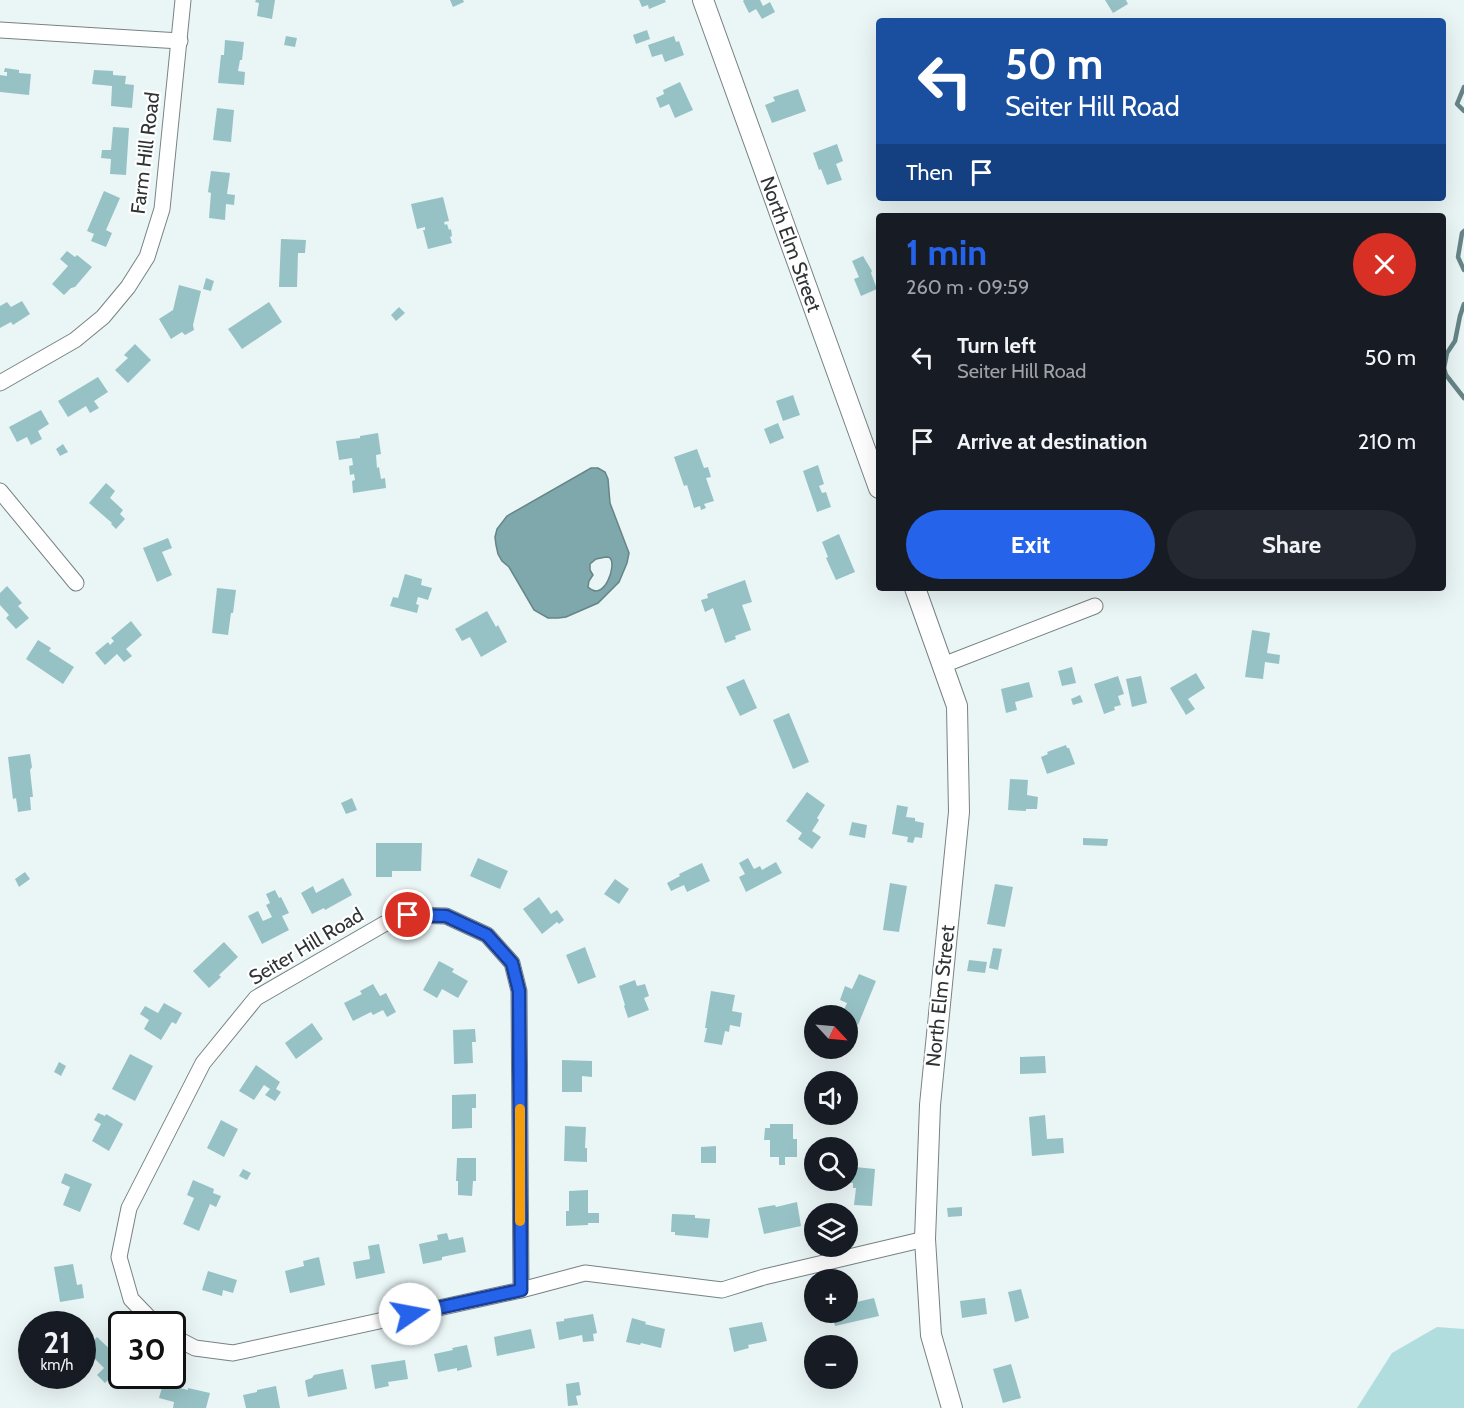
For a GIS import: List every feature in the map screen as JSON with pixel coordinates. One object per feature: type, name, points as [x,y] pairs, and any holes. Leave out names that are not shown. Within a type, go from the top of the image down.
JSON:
[{"type":"main road","name":"North Elm Street","points":[[703,0],[876,480]]},
{"type":"main road","name":"North Elm Street","points":[[916,591],[957,706],[959,812],[930,1105],[925,1239],[932,1335],[952,1408]]},
{"type":"street","name":"Farm Hill Road","points":[[0,383],[75,340],[103,317],[128,287],[147,257],[162,209],[183,0]]},
{"type":"street","points":[[0,30],[180,41]]},
{"type":"street","points":[[0,491],[76,583]]},
{"type":"street","points":[[943,665],[1095,606]]},
{"type":"street","name":"Seiter Hill Road","points":[[143,1311],[131,1299],[119,1257],[129,1208],[203,1063],[256,998],[384,924],[408,915],[446,916],[487,935],[512,963],[519,991],[521,1290]]},
{"type":"street","points":[[186,1343],[195,1348],[233,1353],[521,1290],[585,1273],[722,1290],[764,1276],[925,1239]]},
{"type":"shaded area","points":[[591,468],[598,468],[605,472],[608,479],[610,503],[629,553],[619,582],[598,603],[566,617],[548,618],[534,610],[509,567],[498,554],[495,537],[497,529],[507,516]],"holes":[[[606,557],[612,562],[608,581],[604,587],[594,591],[588,587],[593,575],[590,564],[596,559]]]},
{"type":"shaded area","points":[[1437,1327],[1464,1329],[1464,1408],[1357,1408],[1392,1353]]},
{"type":"building","points":[[256,0],[275,0],[272,19],[257,16],[259,3],[255,2]]},
{"type":"building","points":[[450,0],[463,0],[464,2],[453,7]]},
{"type":"building","points":[[639,0],[665,0],[666,2],[649,9],[648,5],[642,7]]},
{"type":"building","points":[[744,0],[760,0],[763,6],[770,2],[775,12],[762,19],[756,9],[749,13]]},
{"type":"building","points":[[1105,0],[1126,0],[1128,4],[1113,13]]},
{"type":"building","points":[[647,30],[650,39],[636,44],[633,35]]},
{"type":"building","points":[[286,36],[297,38],[295,47],[284,45]]},
{"type":"building","points":[[674,36],[676,42],[679,41],[684,55],[665,62],[662,54],[652,57],[648,45]]},
{"type":"building","points":[[225,40],[244,42],[238,71],[245,72],[244,85],[218,83]]},
{"type":"building","points":[[5,68],[31,74],[29,95],[0,92],[0,75],[7,76],[7,72],[4,72]]},
{"type":"building","points":[[94,70],[113,71],[113,75],[126,76],[125,84],[134,85],[132,108],[111,106],[112,86],[92,84]]},
{"type":"building","points":[[680,82],[693,110],[675,118],[669,104],[660,108],[656,98],[664,94],[663,90]]},
{"type":"building","points":[[798,89],[806,111],[772,123],[765,105],[775,101],[773,97]]},
{"type":"building","points":[[217,108],[234,110],[231,142],[213,140]]},
{"type":"building","points":[[113,127],[129,128],[126,175],[110,174],[111,159],[101,158],[102,150],[111,150]]},
{"type":"building","points":[[837,144],[843,161],[836,164],[842,180],[827,185],[813,153]]},
{"type":"building","points":[[211,171],[230,173],[227,194],[235,195],[234,205],[226,204],[225,220],[209,218],[211,193],[208,192]]},
{"type":"building","points":[[104,191],[120,198],[106,230],[112,233],[106,247],[91,241],[94,234],[87,231]]},
{"type":"building","points":[[443,197],[449,221],[444,222],[449,230],[451,229],[452,243],[428,249],[423,230],[425,227],[417,229],[411,204]]},
{"type":"building","points":[[281,239],[306,240],[305,253],[298,253],[297,287],[279,287]]},
{"type":"building","points":[[67,251],[75,257],[77,255],[92,267],[75,287],[64,295],[52,284],[68,266],[60,259]]},
{"type":"building","points":[[863,256],[872,271],[876,289],[861,296],[854,279],[859,277],[852,261]]},
{"type":"building","points":[[206,278],[214,281],[211,291],[203,289]]},
{"type":"building","points":[[179,285],[201,291],[193,325],[194,330],[185,335],[182,332],[171,339],[159,319],[173,310]]},
{"type":"building","points":[[22,301],[30,314],[13,325],[11,322],[0,328],[0,306],[7,302],[11,307]]},
{"type":"building","points":[[269,302],[282,322],[242,349],[228,329]]},
{"type":"building","points":[[399,307],[405,313],[396,321],[391,315]]},
{"type":"building","points":[[135,344],[151,360],[128,383],[115,370],[128,358],[124,355]]},
{"type":"building","points":[[98,377],[108,392],[94,401],[99,408],[90,413],[86,406],[68,417],[58,401]]},
{"type":"building","points":[[793,395],[800,415],[783,421],[776,401]]},
{"type":"building","points":[[41,410],[49,424],[38,431],[42,439],[31,445],[27,437],[17,442],[9,427]]},
{"type":"building","points":[[778,423],[784,438],[770,444],[764,429]]},
{"type":"building","points":[[378,433],[381,454],[376,455],[377,468],[379,467],[381,479],[385,478],[386,488],[353,493],[352,481],[355,480],[354,474],[350,475],[349,466],[353,465],[352,458],[339,460],[336,441]]},
{"type":"building","points":[[63,444],[68,452],[60,456],[56,449]]},
{"type":"building","points":[[697,449],[704,468],[708,467],[711,477],[706,478],[714,501],[704,504],[706,508],[701,510],[700,506],[694,508],[687,485],[684,486],[674,457]]},
{"type":"building","points":[[818,465],[824,484],[819,486],[822,493],[826,492],[831,507],[817,512],[803,471]]},
{"type":"building","points":[[106,483],[115,491],[110,498],[123,510],[120,514],[125,519],[116,529],[89,503]]},
{"type":"building","points":[[839,534],[855,572],[836,580],[822,542]]},
{"type":"building","points":[[168,538],[172,548],[162,552],[172,575],[157,582],[143,548]]},
{"type":"building","points":[[405,574],[422,579],[421,585],[432,588],[428,600],[418,597],[417,613],[390,606],[393,597],[398,598]]},
{"type":"building","points":[[745,580],[752,602],[742,605],[751,630],[725,643],[713,608],[705,612],[701,600],[708,598],[707,594]]},
{"type":"building","points":[[7,586],[22,603],[18,606],[29,618],[16,629],[6,618],[9,615],[0,605],[0,593]]},
{"type":"building","points":[[217,588],[236,590],[228,635],[212,633]]},
{"type":"building","points":[[487,611],[507,642],[481,657],[470,637],[462,641],[455,629]]},
{"type":"building","points":[[131,621],[142,635],[126,649],[132,656],[124,662],[117,654],[105,665],[95,653],[108,642],[110,645],[114,641],[111,638]]},
{"type":"building","points":[[1252,630],[1270,633],[1267,653],[1280,655],[1279,664],[1265,662],[1263,679],[1245,677]]},
{"type":"building","points":[[38,640],[51,648],[49,651],[74,667],[63,684],[26,659]]},
{"type":"building","points":[[1072,667],[1076,683],[1062,686],[1058,671]]},
{"type":"building","points":[[1196,673],[1205,688],[1188,699],[1195,709],[1186,715],[1170,688]]},
{"type":"building","points":[[1118,676],[1124,694],[1118,696],[1121,705],[1104,714],[1094,684]]},
{"type":"building","points":[[1141,676],[1147,703],[1132,707],[1126,679]]},
{"type":"building","points":[[744,679],[757,708],[740,716],[726,687]]},
{"type":"building","points":[[1029,682],[1033,697],[1015,702],[1017,710],[1006,713],[1001,689]]},
{"type":"building","points":[[1080,695],[1083,702],[1073,705],[1071,699]]},
{"type":"building","points":[[789,713],[809,762],[793,769],[773,720]]},
{"type":"building","points":[[1066,745],[1075,764],[1047,774],[1041,757],[1048,754],[1047,752]]},
{"type":"building","points":[[30,754],[33,797],[30,797],[31,810],[18,812],[16,798],[13,799],[8,757]]},
{"type":"building","points":[[1010,779],[1028,780],[1027,795],[1038,797],[1037,809],[1008,810]]},
{"type":"building","points":[[807,792],[825,805],[812,831],[821,837],[812,849],[798,839],[802,833],[786,821]]},
{"type":"building","points":[[352,798],[357,810],[346,814],[341,803]]},
{"type":"building","points":[[897,805],[908,807],[906,817],[915,818],[915,821],[924,823],[922,838],[915,837],[913,843],[907,842],[908,837],[892,834]]},
{"type":"building","points":[[852,822],[867,825],[865,838],[849,835]]},
{"type":"building","points":[[1083,838],[1108,839],[1107,846],[1083,845]]},
{"type":"building","points":[[376,843],[422,843],[421,871],[392,871],[392,877],[376,877]]},
{"type":"building","points":[[478,858],[508,871],[500,889],[470,876]]},
{"type":"building","points":[[748,858],[754,869],[760,866],[762,870],[776,862],[782,873],[746,892],[739,877],[745,874],[739,863]]},
{"type":"building","points":[[702,863],[710,881],[687,892],[684,885],[671,891],[667,883],[680,876],[679,874]]},
{"type":"building","points":[[25,872],[30,879],[19,887],[15,879]]},
{"type":"building","points":[[343,878],[352,895],[325,910],[324,908],[312,914],[301,893],[313,886],[316,893]]},
{"type":"building","points":[[615,879],[629,889],[619,904],[604,894]]},
{"type":"building","points":[[890,883],[907,886],[899,932],[883,930]]},
{"type":"building","points":[[995,884],[1013,887],[1005,927],[987,924]]},
{"type":"building","points":[[275,890],[289,913],[282,916],[289,930],[262,944],[248,916],[258,911],[263,921],[272,917],[266,905],[270,903],[266,894]]},
{"type":"building","points":[[539,897],[551,914],[557,910],[564,920],[559,924],[557,922],[542,934],[523,909]]},
{"type":"building","points":[[224,942],[238,957],[209,988],[193,971]]},
{"type":"building","points":[[585,947],[596,977],[578,984],[566,955]]},
{"type":"building","points":[[993,948],[1002,949],[998,970],[989,968]]},
{"type":"building","points":[[969,960],[987,962],[985,973],[967,971]]},
{"type":"building","points":[[439,961],[454,969],[452,972],[468,981],[458,998],[442,989],[437,998],[423,990]]},
{"type":"building","points":[[859,974],[876,981],[858,1025],[858,1005],[846,1005],[847,1003],[840,1000],[845,986],[852,989]]},
{"type":"building","points":[[635,980],[637,986],[645,984],[649,996],[644,998],[649,1010],[628,1018],[619,986]]},
{"type":"building","points":[[373,984],[380,996],[386,993],[396,1012],[387,1017],[383,1010],[373,1015],[371,1012],[353,1021],[344,1003],[362,994],[360,991]]},
{"type":"building","points":[[711,991],[735,995],[732,1011],[742,1013],[740,1027],[730,1025],[729,1032],[725,1031],[722,1045],[704,1042]]},
{"type":"building","points":[[164,1003],[182,1013],[176,1024],[172,1022],[161,1040],[144,1029],[149,1020],[140,1014],[145,1006],[158,1013]]},
{"type":"building","points":[[312,1023],[323,1039],[296,1059],[285,1043]]},
{"type":"building","points":[[475,1029],[476,1042],[472,1042],[473,1063],[454,1064],[453,1030]]},
{"type":"building","points":[[130,1054],[153,1066],[135,1101],[112,1089]]},
{"type":"building","points":[[1045,1056],[1046,1073],[1020,1074],[1020,1057]]},
{"type":"building","points":[[562,1060],[592,1061],[592,1077],[582,1076],[582,1092],[562,1092]]},
{"type":"building","points":[[59,1062],[66,1066],[61,1076],[54,1072]]},
{"type":"building","points":[[256,1065],[280,1082],[276,1089],[281,1092],[275,1101],[265,1095],[270,1089],[264,1085],[254,1100],[239,1091]]},
{"type":"building","points":[[476,1094],[476,1108],[472,1108],[472,1128],[452,1129],[452,1095]]},
{"type":"building","points":[[98,1113],[105,1116],[106,1114],[123,1124],[109,1151],[92,1141],[101,1124],[94,1120]]},
{"type":"building","points":[[1045,1115],[1047,1139],[1063,1138],[1064,1153],[1032,1156],[1029,1117]]},
{"type":"building","points":[[221,1120],[238,1129],[224,1157],[207,1148]]},
{"type":"building","points":[[770,1124],[793,1124],[793,1139],[797,1139],[797,1157],[785,1157],[785,1165],[779,1165],[779,1157],[770,1157],[770,1140],[764,1140],[765,1128],[770,1128]]},
{"type":"building","points":[[565,1126],[586,1127],[587,1162],[564,1161]]},
{"type":"building","points":[[716,1146],[716,1163],[701,1163],[701,1147]]},
{"type":"building","points":[[457,1158],[476,1158],[476,1181],[473,1181],[472,1196],[458,1195]]},
{"type":"building","points":[[858,1167],[875,1169],[872,1206],[854,1203],[856,1191],[858,1191]]},
{"type":"building","points":[[243,1169],[251,1173],[247,1180],[239,1176]]},
{"type":"building","points":[[65,1173],[92,1184],[80,1212],[63,1205],[70,1187],[61,1183]]},
{"type":"building","points":[[193,1180],[214,1189],[213,1193],[221,1196],[216,1207],[210,1204],[199,1231],[183,1224],[194,1198],[187,1195]]},
{"type":"building","points":[[588,1190],[588,1213],[599,1213],[599,1223],[566,1226],[569,1191]]},
{"type":"building","points":[[797,1202],[801,1226],[764,1234],[758,1208]]},
{"type":"building","points":[[962,1207],[962,1216],[948,1217],[947,1208]]},
{"type":"building","points":[[672,1214],[695,1215],[695,1218],[710,1219],[708,1238],[675,1235],[675,1232],[671,1232]]},
{"type":"building","points":[[447,1233],[449,1240],[463,1237],[466,1252],[423,1264],[419,1244],[438,1240],[437,1235]]},
{"type":"building","points":[[379,1244],[385,1273],[356,1279],[353,1262],[370,1259],[368,1246]]},
{"type":"building","points":[[319,1257],[325,1285],[290,1293],[285,1271],[304,1266],[303,1261]]},
{"type":"building","points":[[73,1264],[77,1285],[82,1284],[84,1298],[60,1302],[54,1267]]},
{"type":"building","points":[[208,1271],[237,1280],[233,1293],[223,1290],[222,1296],[202,1290]]},
{"type":"building","points":[[1021,1289],[1029,1318],[1015,1322],[1008,1292]]},
{"type":"building","points":[[874,1298],[879,1316],[858,1321],[858,1302]]},
{"type":"building","points":[[985,1298],[987,1314],[962,1318],[960,1301]]},
{"type":"building","points":[[593,1314],[597,1333],[593,1334],[594,1341],[583,1342],[582,1335],[559,1340],[556,1322]]},
{"type":"building","points":[[632,1318],[665,1329],[661,1348],[626,1342]]},
{"type":"building","points":[[762,1322],[767,1341],[748,1345],[749,1348],[734,1352],[729,1328]]},
{"type":"building","points":[[531,1329],[535,1348],[497,1356],[494,1337]]},
{"type":"building","points":[[96,1338],[108,1347],[108,1380],[105,1383],[97,1375],[104,1368],[96,1360]]},
{"type":"building","points":[[467,1345],[472,1367],[438,1372],[434,1354]]},
{"type":"building","points":[[405,1360],[408,1379],[388,1382],[389,1386],[375,1389],[371,1365]]},
{"type":"building","points":[[1011,1364],[1021,1398],[1003,1403],[993,1369]]},
{"type":"building","points":[[343,1369],[347,1389],[308,1397],[306,1380],[314,1375]]},
{"type":"building","points":[[579,1382],[581,1395],[576,1396],[578,1405],[568,1406],[566,1384]]},
{"type":"building","points":[[276,1386],[280,1408],[246,1408],[243,1395]]},
{"type":"building","points":[[188,1388],[210,1393],[206,1408],[173,1408],[174,1402],[159,1398],[162,1389],[188,1390]]},
{"type":"waterway","points":[[1464,87],[1457,104],[1464,111]]},
{"type":"waterway","points":[[1464,231],[1458,257],[1464,270]]},
{"type":"waterway","points":[[1446,358],[1455,341],[1464,304]]},
{"type":"waterway","points":[[1446,375],[1464,398]]},
{"type":"slow traffic","points":[[520,1109],[520,1221]]},
{"type":"route","points":[[408,915],[446,916],[487,935],[512,963],[519,991],[521,1290],[410,1314]]}]
